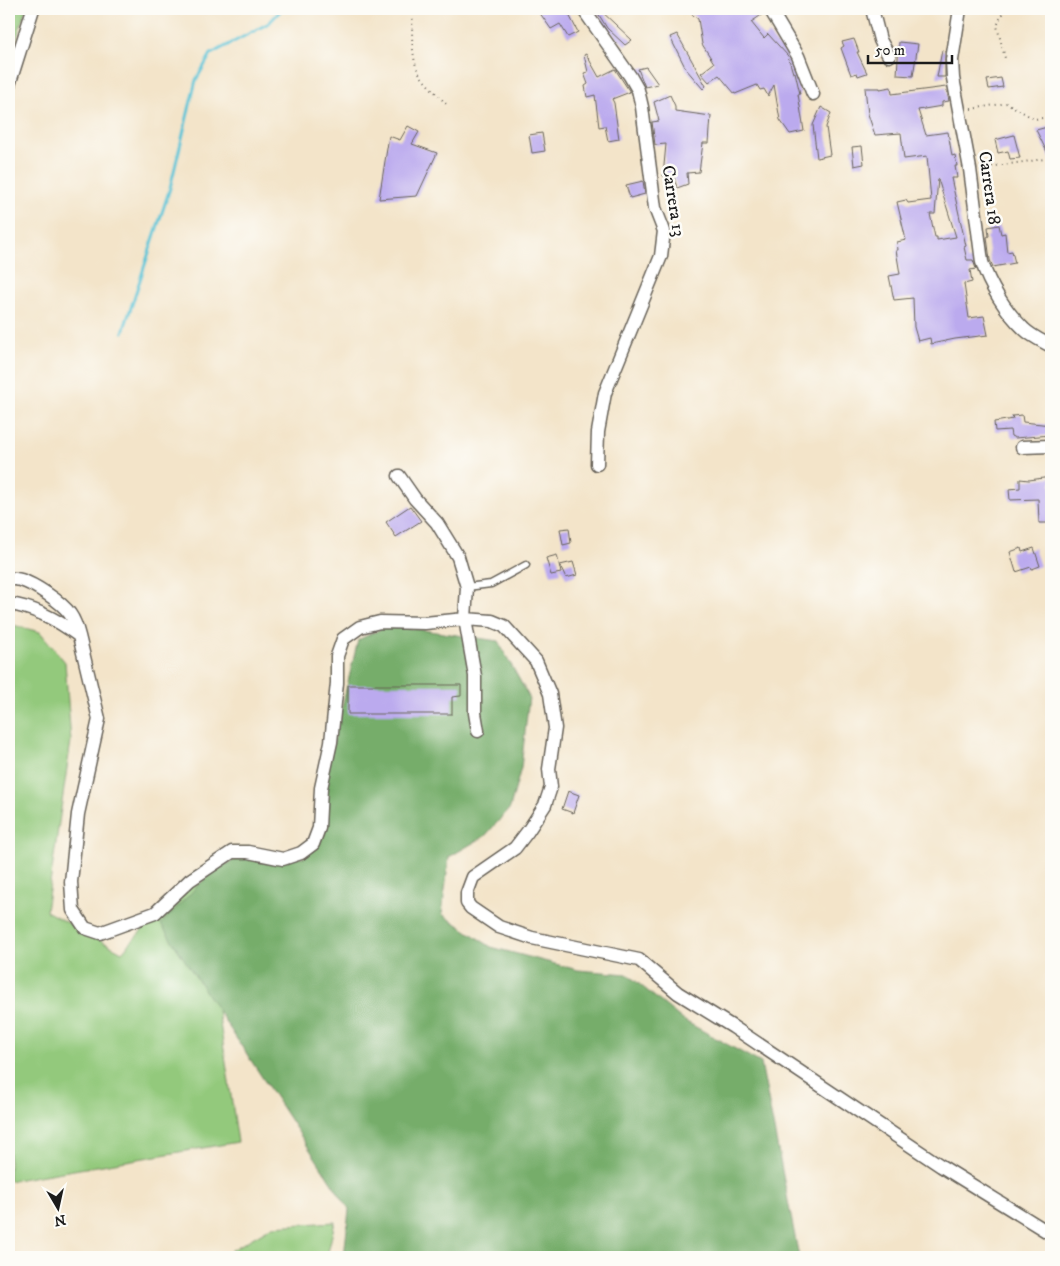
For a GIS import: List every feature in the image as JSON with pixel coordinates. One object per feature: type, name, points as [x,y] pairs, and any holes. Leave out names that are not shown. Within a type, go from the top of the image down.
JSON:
[{"type":"street","points":[[9,85],[33,9]]},
{"type":"street","name":"Carrera 13","points":[[583,9],[638,90],[642,106],[655,208],[664,231],[662,256],[605,393],[598,432],[598,464]]},
{"type":"street","points":[[770,9],[798,56],[813,94]]},
{"type":"street","points":[[872,9],[880,40],[888,56]]},
{"type":"street","name":"Carrera 18","points":[[960,9],[952,66],[970,169],[979,248],[985,271],[1018,323],[1025,330],[1051,346]]},
{"type":"street","points":[[1022,447],[1051,446]]},
{"type":"street","points":[[399,476],[415,499],[437,523],[458,557],[467,587],[464,619],[475,676],[475,713],[478,731]]},
{"type":"street","points":[[9,578],[20,580],[36,587],[69,613],[76,625],[99,719],[78,814],[71,882],[72,910],[85,928],[100,933],[155,913],[190,880],[232,852],[248,852],[283,859],[301,853],[313,844],[319,828],[321,788],[331,742],[337,683],[337,656],[343,639],[360,627],[380,622],[425,623],[464,619],[492,621],[504,626],[536,661],[550,694],[555,728],[549,769],[551,787],[545,805],[515,848],[473,877],[467,893],[467,903],[471,908],[499,927],[532,938],[639,960],[678,993],[734,1027],[941,1166],[1051,1234]]},
{"type":"street","points":[[9,604],[24,606],[62,624],[79,636]]},
{"type":"lane","points":[[467,587],[492,584],[526,565]]},
{"type":"path","points":[[414,9],[411,22],[418,72],[446,104]]},
{"type":"path","points":[[1004,9],[997,26],[1005,58]]},
{"type":"path","points":[[959,111],[1007,103],[1034,119],[1051,117]]},
{"type":"path","points":[[970,169],[1051,158]]},
{"type":"green space","points":[[9,9],[26,9],[9,62]]},
{"type":"green space","points":[[9,624],[40,632],[65,662],[71,741],[46,911],[122,952],[197,871],[238,1142],[9,1181]]},
{"type":"green space","points":[[389,625],[498,641],[529,697],[521,768],[510,808],[485,836],[449,857],[442,914],[491,947],[578,970],[627,974],[683,1020],[761,1063],[799,1257],[344,1257],[349,1209],[161,924],[214,869],[249,854],[303,858],[324,824],[327,769],[358,640]]},
{"type":"green space","points":[[335,1222],[327,1257],[230,1257],[232,1250],[273,1226]]},
{"type":"building","points":[[537,9],[566,9],[578,32],[568,37],[560,24],[551,29]]},
{"type":"building","points":[[597,9],[632,40],[625,45],[607,28]]},
{"type":"building","points":[[685,9],[762,9],[763,14],[751,22],[764,38],[768,34],[788,56],[793,73],[795,72],[800,94],[798,94],[804,131],[790,134],[780,120],[774,85],[768,96],[764,89],[760,90],[757,85],[735,94],[719,75],[709,82],[701,73],[714,63],[702,44],[698,19]]},
{"type":"building","points":[[677,34],[706,86],[703,89],[686,69],[670,37]]},
{"type":"building","points":[[854,39],[859,52],[857,52],[867,73],[858,76],[857,73],[851,75],[841,48],[844,46],[842,42]]},
{"type":"building","points":[[899,42],[918,44],[913,76],[897,75]]},
{"type":"building","points":[[942,50],[945,51],[945,77],[937,77]]},
{"type":"building","points":[[586,54],[599,77],[615,69],[630,92],[612,99],[619,139],[608,141],[605,126],[599,127],[595,95],[587,97],[585,86],[588,84],[584,73],[588,72],[584,55]]},
{"type":"building","points":[[646,67],[658,84],[645,87],[638,69]]},
{"type":"building","points":[[1001,78],[1003,87],[989,89],[987,80]]},
{"type":"building","points":[[891,87],[892,94],[946,87],[949,101],[942,102],[942,106],[918,110],[926,135],[948,132],[952,156],[955,155],[957,166],[955,166],[957,178],[951,178],[966,246],[964,247],[967,260],[973,260],[976,269],[970,270],[972,282],[964,284],[969,318],[984,316],[988,335],[931,344],[930,338],[918,341],[914,327],[913,298],[894,300],[889,276],[900,274],[896,250],[898,250],[897,242],[906,240],[897,202],[906,200],[908,203],[931,200],[927,156],[904,159],[901,133],[875,135],[868,114],[865,88],[880,89]],"holes":[[[938,179],[956,237],[937,240],[937,237],[935,237],[930,214],[935,214]]]},
{"type":"building","points":[[670,95],[675,111],[711,116],[709,143],[703,143],[699,172],[687,173],[688,184],[677,188],[673,174],[663,176],[666,144],[655,145],[652,122],[659,121],[654,102]]},
{"type":"building","points":[[821,107],[831,113],[826,127],[830,155],[817,158],[813,125]]},
{"type":"building","points":[[408,126],[419,132],[412,144],[437,153],[417,196],[379,199],[389,136],[400,140]]},
{"type":"building","points":[[1051,126],[1051,160],[1036,130]]},
{"type":"building","points":[[542,133],[545,151],[532,153],[529,135]]},
{"type":"building","points":[[1014,135],[1020,158],[1010,159],[1008,151],[998,153],[995,140]]},
{"type":"building","points":[[862,146],[864,164],[854,166],[852,147]]},
{"type":"building","points":[[643,181],[645,194],[630,198],[626,185]]},
{"type":"building","points":[[999,225],[1001,234],[1005,233],[1007,252],[1012,251],[1015,263],[993,267],[990,260],[987,237],[989,236],[988,227]]},
{"type":"building","points":[[1022,415],[1023,422],[1051,425],[1051,435],[1015,438],[1011,436],[1010,430],[995,431],[994,422],[1013,419],[1012,416]]},
{"type":"building","points":[[1051,477],[1051,523],[1039,523],[1038,499],[1010,500],[1009,489],[1020,488],[1020,479],[1029,480]]},
{"type":"building","points":[[410,506],[421,521],[396,537],[386,522]]},
{"type":"building","points":[[569,528],[571,543],[563,545],[560,529]]},
{"type":"building","points":[[1021,548],[1022,552],[1034,548],[1040,566],[1016,572],[1010,552]]},
{"type":"building","points":[[557,555],[561,573],[551,575],[546,558]]},
{"type":"building","points":[[573,562],[577,575],[566,578],[560,565]]},
{"type":"building","points":[[348,685],[461,685],[461,696],[452,697],[452,714],[348,714]]},
{"type":"building","points":[[568,791],[579,795],[573,813],[562,809]]},
{"type":"waterway","points":[[123,332],[170,188],[196,80],[211,54],[269,23],[282,9]]}]
